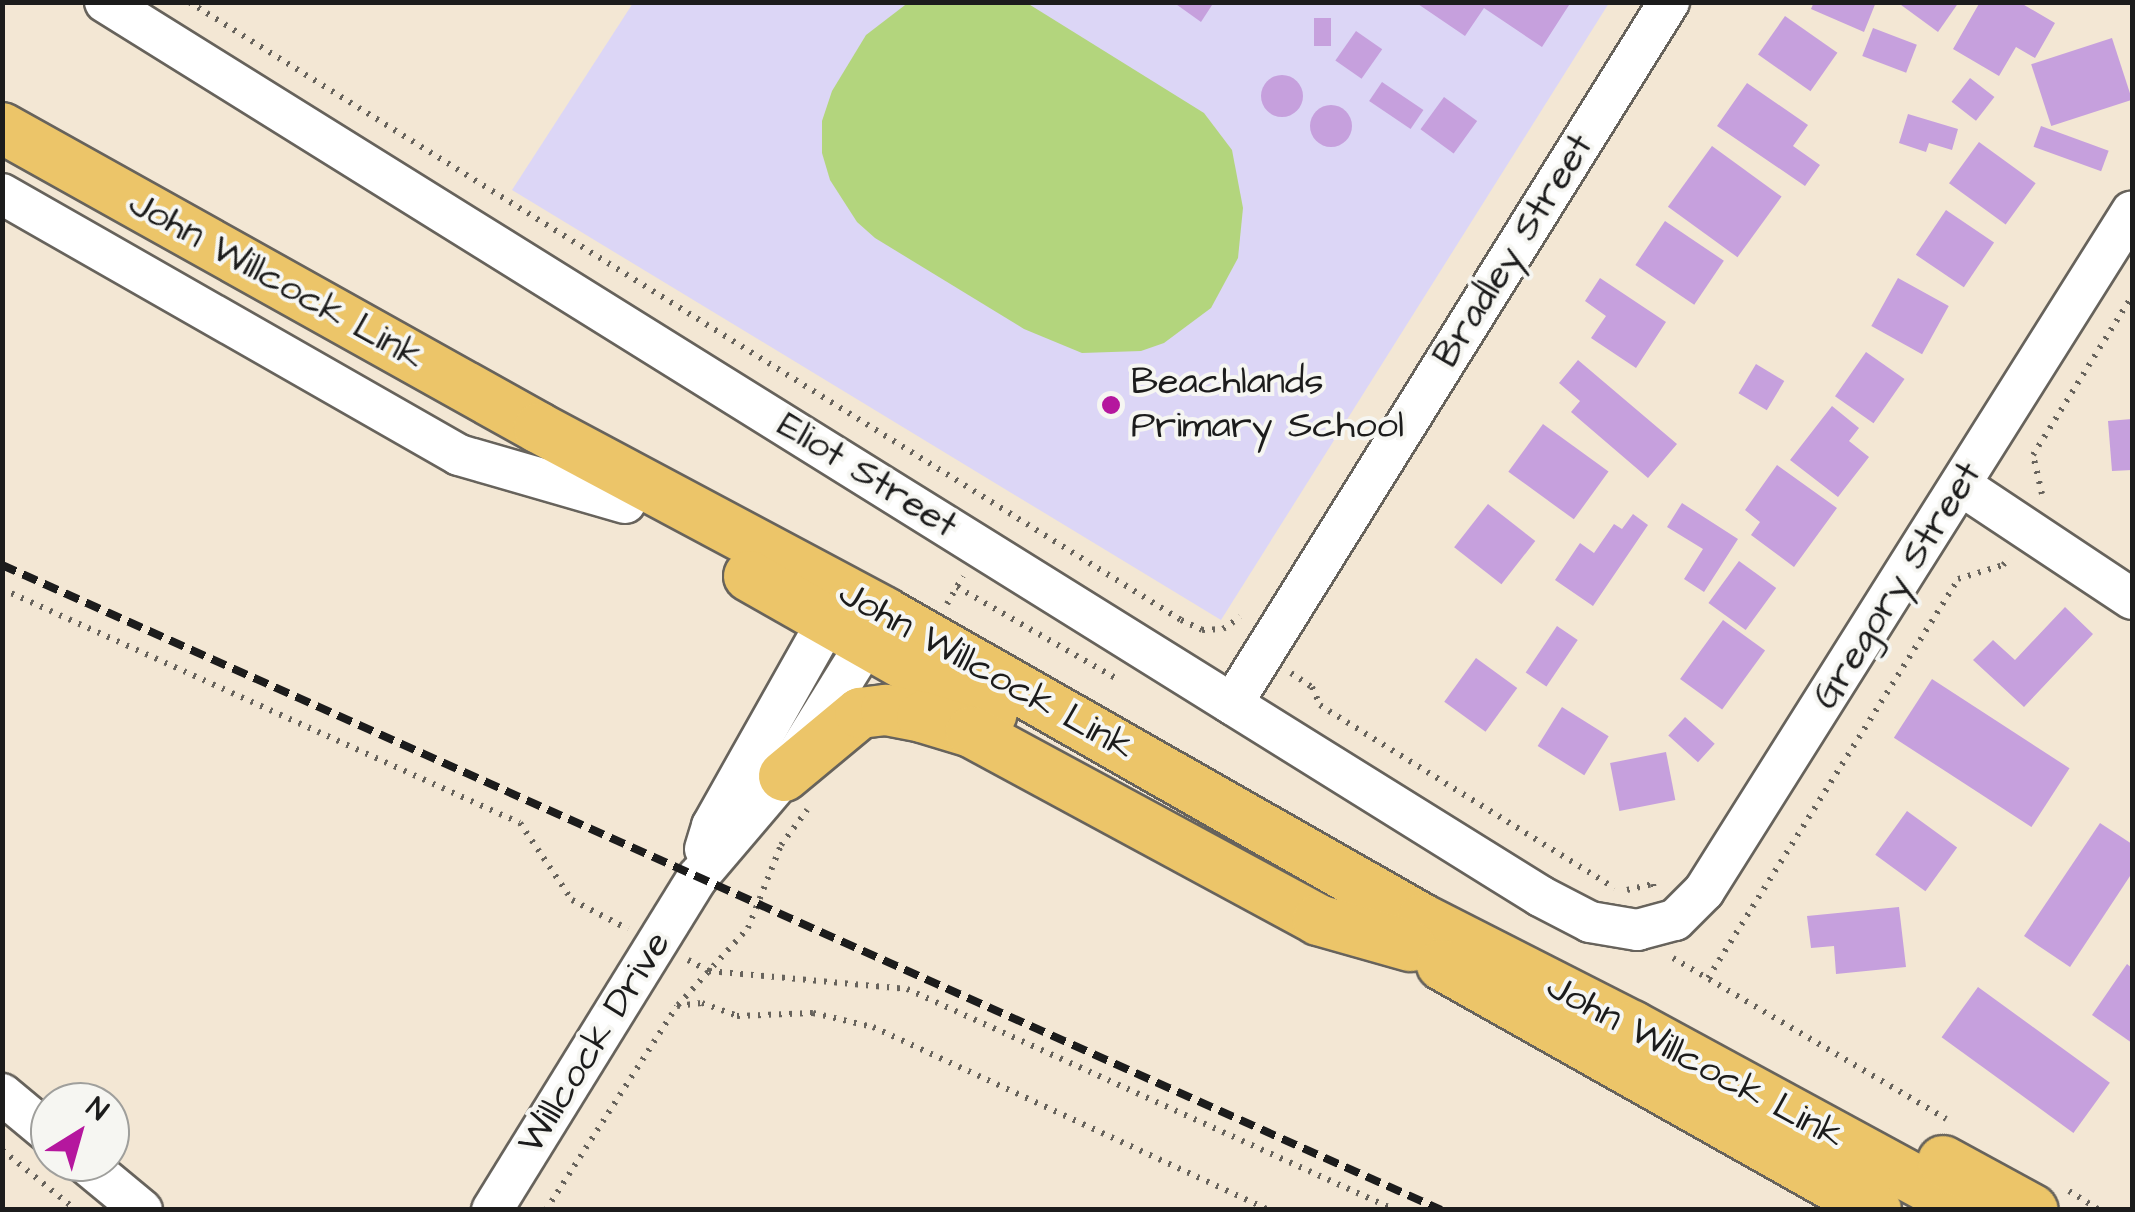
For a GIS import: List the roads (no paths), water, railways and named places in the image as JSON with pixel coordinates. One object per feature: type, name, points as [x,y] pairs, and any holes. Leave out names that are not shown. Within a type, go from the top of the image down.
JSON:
[{"type":"main road","name":"John Willcock Link","points":[[2,128],[539,428],[1410,946],[1876,1210]]},
{"type":"main road","name":"John Willcock Link","points":[[2,148],[458,403],[625,503],[856,618],[1632,1026],[1971,1210]]},
{"type":"main road","points":[[800,787],[860,713],[894,711],[922,717],[971,732],[1318,920],[1410,946]]},
{"type":"main road","points":[[1632,1026],[1711,1046],[2049,1200]]},
{"type":"street","name":"Eliot Street","points":[[106,2],[1540,896],[1590,922],[1652,941]]},
{"type":"street","name":"Bradley Street","points":[[1232,704],[1669,2]]},
{"type":"street","points":[[2,194],[459,455],[625,503]]},
{"type":"street","name":"Gregory Street","points":[[1652,941],[1704,891],[2132,211]]},
{"type":"street","points":[[1962,486],[2132,599]]},
{"type":"street","name":"Willcock Drive","points":[[698,877],[800,787],[856,618]]},
{"type":"street","name":"Willcock Drive","points":[[492,1210],[698,877],[712,826],[856,618]]},
{"type":"street","points":[[2,1094],[30,1117]]},
{"type":"street","points":[[108,1182],[142,1210]]},
{"type":"railway","points":[[2,565],[1441,1210]]},
{"type":"place","name":"Beachlands Primary School","points":[[1111,405]]}]
